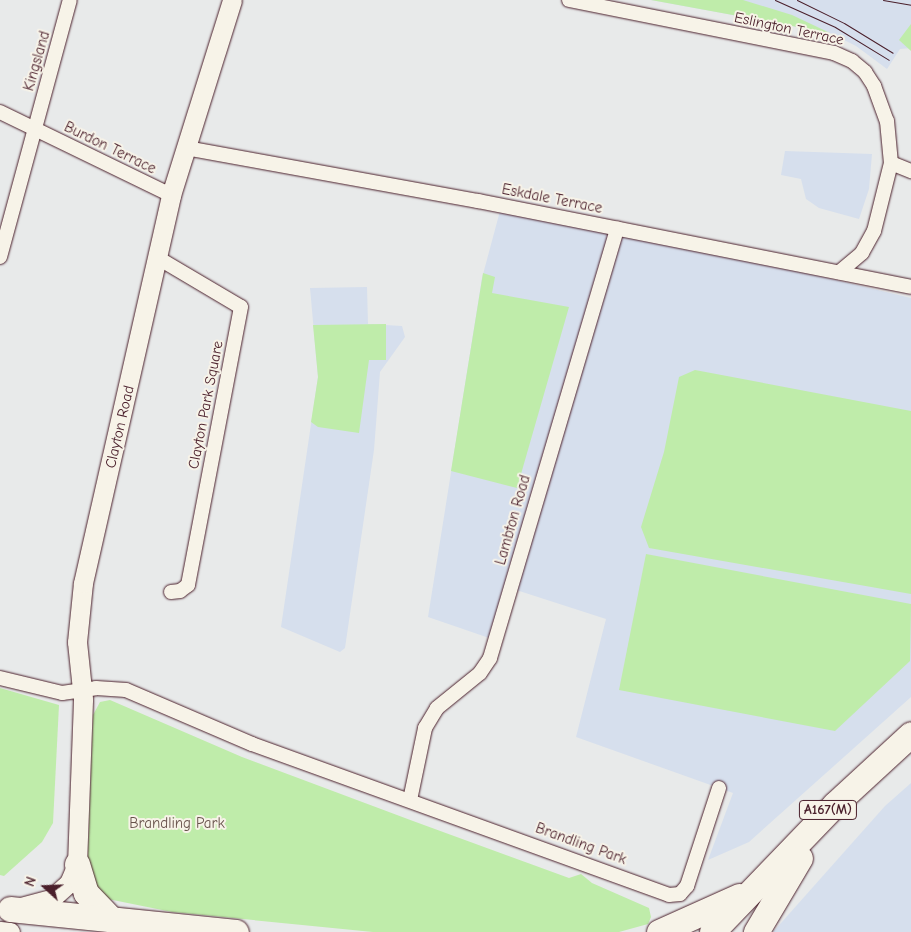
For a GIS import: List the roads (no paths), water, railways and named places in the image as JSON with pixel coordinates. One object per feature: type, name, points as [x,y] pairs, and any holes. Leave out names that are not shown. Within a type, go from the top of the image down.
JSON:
[{"type":"highway","name":"A167(M)","points":[[718,932],[756,894],[834,804],[911,734]]},
{"type":"highway","name":"A167(M)","points":[[712,932],[800,858],[911,750]]},
{"type":"highway","name":"A167(M)","points":[[756,932],[800,858]]},
{"type":"highway","points":[[77,864],[86,893],[112,920]]},
{"type":"highway","name":"A167(M)","points":[[659,932],[756,894]]},
{"type":"highway","name":"A167(M)","points":[[731,932],[756,894]]},
{"type":"highway","points":[[5,920],[112,920],[236,932]]},
{"type":"street","name":"Kingsland","points":[[34,130],[70,0]]},
{"type":"street","name":"Clayton Road","points":[[77,864],[82,690],[77,618],[172,195],[232,0]]},
{"type":"street","name":"Eslington Terrace","points":[[569,0],[834,53],[852,61],[874,86],[887,121],[891,163]]},
{"type":"street","name":"Burdon Terrace","points":[[0,112],[172,195]]},
{"type":"street","points":[[0,257],[3,233],[34,130]]},
{"type":"street","name":"Eskdale Terrace","points":[[186,148],[617,228],[911,287]]},
{"type":"street","points":[[839,272],[862,253],[874,231],[891,163],[911,171]]},
{"type":"street","name":"Lambton Road","points":[[410,800],[425,728],[437,708],[480,673],[490,658],[617,228]]},
{"type":"street","name":"Clayton Park Square","points":[[158,258],[241,307],[188,585],[180,591],[171,592]]},
{"type":"street","name":"Brandling Park","points":[[0,678],[40,690],[62,693],[82,690],[126,690],[252,744],[669,895],[680,894],[687,886],[719,788]]},
{"type":"street","points":[[5,920],[51,899],[68,883],[77,864]]},
{"type":"tram line","points":[[775,0],[835,27],[889,60]]},
{"type":"tram line","points":[[797,0],[844,23],[893,53]]},
{"type":"tram line","points":[[883,0],[911,5]]}]
